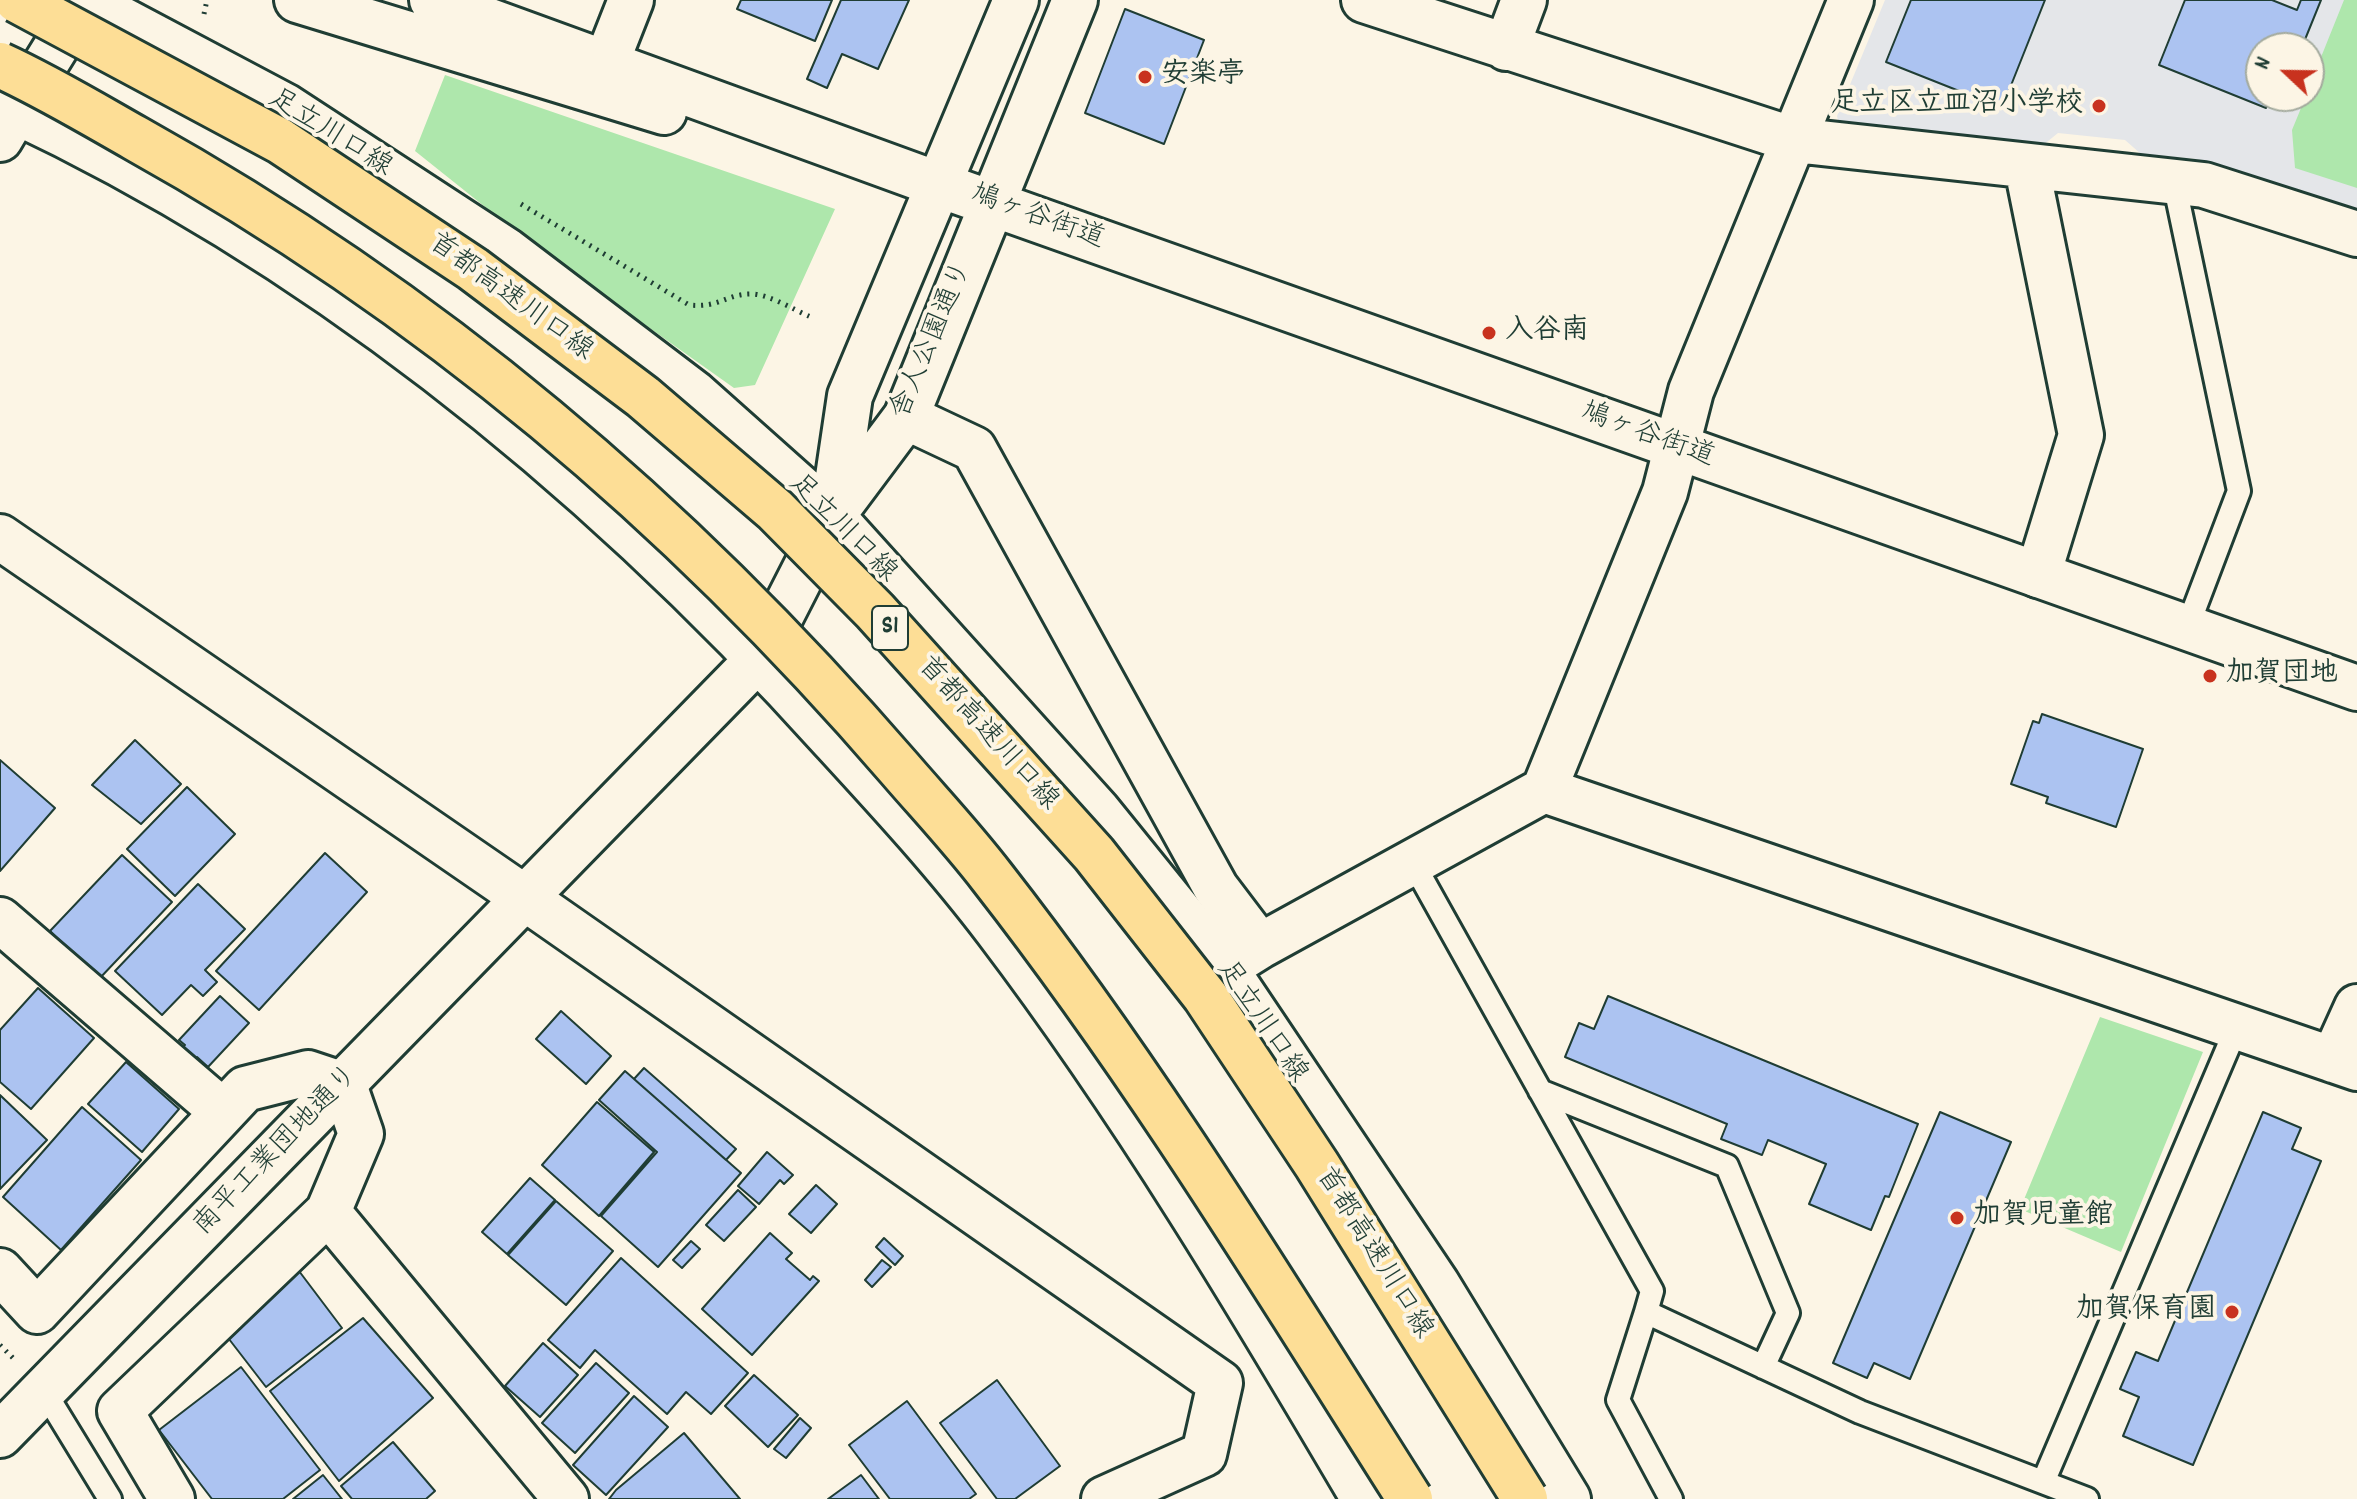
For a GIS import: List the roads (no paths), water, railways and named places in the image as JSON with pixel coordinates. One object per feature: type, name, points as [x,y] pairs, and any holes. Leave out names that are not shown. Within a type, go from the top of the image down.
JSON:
[{"type":"highway","name":"首都高速川口線","points":[[17,0],[280,141],[473,269],[643,397],[775,510],[875,611],[1094,854],[1205,996],[1317,1165],[1525,1499]]},
{"type":"highway","points":[[0,65],[234,193],[425,321],[571,437],[698,553],[839,698],[990,874],[1111,1037],[1220,1200],[1410,1499]]},
{"type":"street","points":[[85,0],[5,118],[127,168],[228,226],[317,283],[509,425],[629,528],[760,657],[891,803],[996,929],[1097,1073],[1247,1300],[1364,1499]]},
{"type":"street","name":"足立川口線","points":[[85,0],[285,106],[507,251],[694,393],[832,516],[1098,811],[1243,957],[1568,1499]]},
{"type":"street","name":"鳩ヶ谷街道","points":[[297,0],[719,128],[937,184]]},
{"type":"street","name":"鳩ヶ谷街道","points":[[432,0],[607,61],[937,184],[2357,688]]},
{"type":"street","points":[[607,61],[631,0]]},
{"type":"street","name":"舎人公園通り","points":[[832,516],[850,396],[1016,0]]},
{"type":"street","name":"舎人公園通り","points":[[832,516],[906,417],[1075,0]]},
{"type":"street","points":[[1364,0],[1794,140],[2027,168],[2204,185],[2357,234]]},
{"type":"street","points":[[1506,48],[1524,0]]},
{"type":"street","points":[[906,417],[974,449],[1216,888],[1243,957],[1544,790],[1665,492],[1679,448],[1691,391],[1851,0]]},
{"type":"street","points":[[2027,168],[2081,435],[2038,575]]},
{"type":"street","name":"南平工業団地通り","points":[[24,1410],[760,657],[832,516]]},
{"type":"street","points":[[0,537],[525,898],[1220,1383],[1204,1454],[1104,1499]]},
{"type":"street","points":[[1544,790],[2345,1064],[2357,1007]]},
{"type":"street","points":[[0,920],[223,1112]]},
{"type":"street","points":[[0,1271],[37,1311],[245,1089],[308,1073],[344,1085],[361,1134],[328,1212],[120,1411],[172,1499]]},
{"type":"street","points":[[328,1212],[566,1499]]},
{"type":"lane","points":[[2174,182],[2239,491],[2187,628]]},
{"type":"lane","points":[[1412,861],[1652,1291],[1618,1400],[1671,1499]]},
{"type":"lane","points":[[2044,1480],[2236,1029]]},
{"type":"lane","points":[[1540,1091],[1727,1166],[1788,1313],[1763,1367]]},
{"type":"lane","points":[[1646,1312],[1860,1412],[2087,1499]]},
{"type":"lane","points":[[24,1410],[110,1499]]},
{"type":"place","name":"安楽亭","points":[[1145,77]]},
{"type":"place","name":"足立区立皿沼小学校","points":[[2099,106]]},
{"type":"place","name":"入谷南","points":[[1489,333]]},
{"type":"place","name":"加賀団地","points":[[2210,676]]},
{"type":"place","name":"加賀児童館","points":[[1957,1218]]},
{"type":"place","name":"加賀保育園","points":[[2232,1312]]}]
